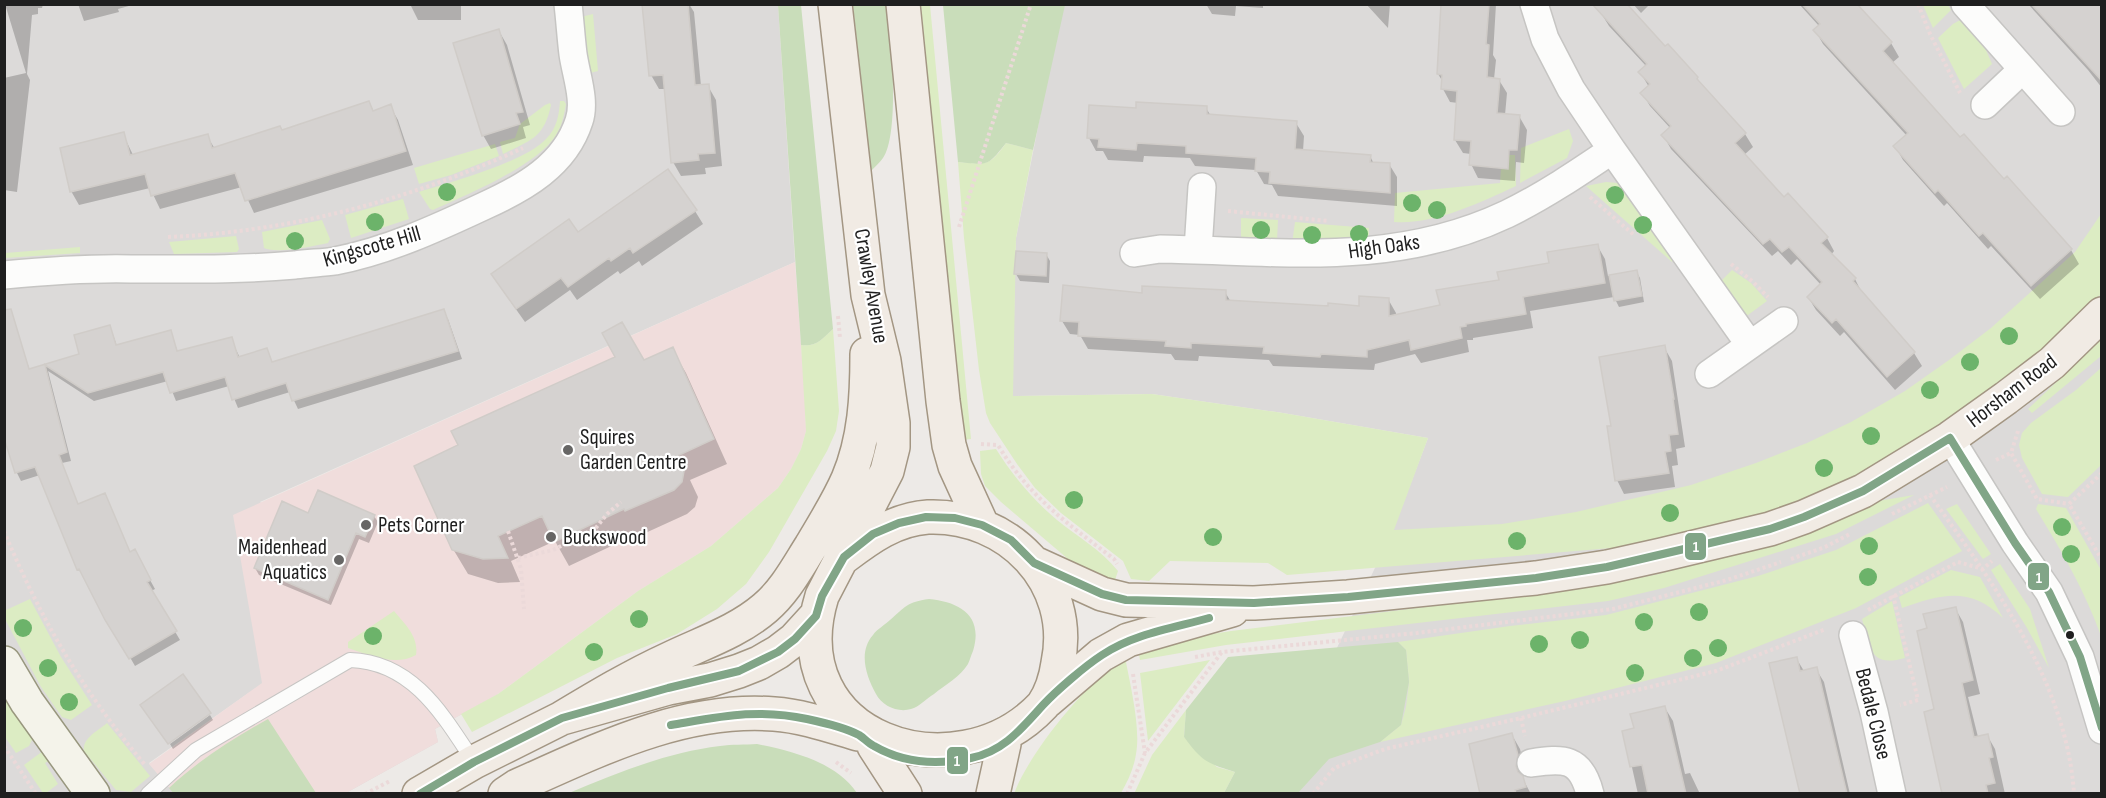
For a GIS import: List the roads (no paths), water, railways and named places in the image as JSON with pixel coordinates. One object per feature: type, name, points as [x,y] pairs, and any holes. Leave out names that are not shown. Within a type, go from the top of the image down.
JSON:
[{"type":"main road","name":"Crawley Avenue","points":[[816,616],[822,596],[879,492],[893,447],[893,423],[884,361],[868,295],[835,4]]},
{"type":"main road","points":[[903,4],[949,445],[955,466],[982,525]]},
{"type":"main road","points":[[419,794],[474,762],[562,718],[627,680],[715,639],[765,608],[789,582],[828,519],[848,479],[862,431],[867,398],[868,295]]},
{"type":"main road","name":"Horsham Road","points":[[1034,562],[1102,594],[1126,600],[1254,603],[1348,597],[1536,578],[1607,567],[1672,552],[1770,529],[1804,518],[1863,491],[1950,438],[2052,363],[2102,314]]},
{"type":"main road","points":[[504,794],[517,786],[609,746],[652,730],[697,719],[741,713],[776,714],[807,719],[866,740],[906,759],[939,764],[973,758],[1004,744],[1021,731],[1044,704],[1055,678],[1061,650],[1060,622],[1051,591],[1034,562],[1011,540],[982,525],[955,518],[926,517],[899,523],[873,534],[844,557]]},
{"type":"main road","name":"Horsham Road","points":[[1044,704],[1101,655],[1128,640],[1254,603]]},
{"type":"main road","points":[[562,718],[739,671],[778,652],[795,639],[816,616]]},
{"type":"main road","points":[[816,616],[814,639],[816,662],[822,685],[833,705],[866,740],[905,794]]},
{"type":"main road","points":[[993,794],[1004,744]]},
{"type":"street","name":"Kingscote Hill","points":[[4,275],[65,270],[214,270],[335,261],[389,246],[446,224],[495,201],[538,177],[558,159],[572,140],[580,118],[581,95],[573,54],[568,4]]},
{"type":"street","points":[[1534,4],[1545,39],[1571,89],[1750,345]]},
{"type":"street","points":[[1965,4],[2061,112]]},
{"type":"street","points":[[1985,105],[2023,69]]},
{"type":"street","name":"High Oaks","points":[[1134,253],[1160,249],[1344,254],[1400,247],[1453,235],[1506,215],[1554,189],[1612,150]]},
{"type":"street","points":[[1198,250],[1202,187]]},
{"type":"street","points":[[1709,374],[1784,321]]},
{"type":"street","points":[[1950,438],[2015,543],[2049,592],[2080,657],[2102,730]]},
{"type":"street","name":"Bedale Close","points":[[1853,635],[1874,712],[1892,794]]},
{"type":"street","points":[[4,663],[27,702],[93,794]]},
{"type":"street","points":[[1531,763],[1556,759],[1577,766],[1584,774],[1590,794]]},
{"type":"lane","points":[[148,794],[196,750],[350,660],[366,660],[409,679],[425,693],[474,762]]},
{"type":"place","name":"Squires Garden Centre","points":[[568,450]]},
{"type":"place","name":"Pets Corner","points":[[366,525]]},
{"type":"place","name":"Buckswood","points":[[551,537]]},
{"type":"place","name":"Maidenhead Aquatics","points":[[339,560]]}]
